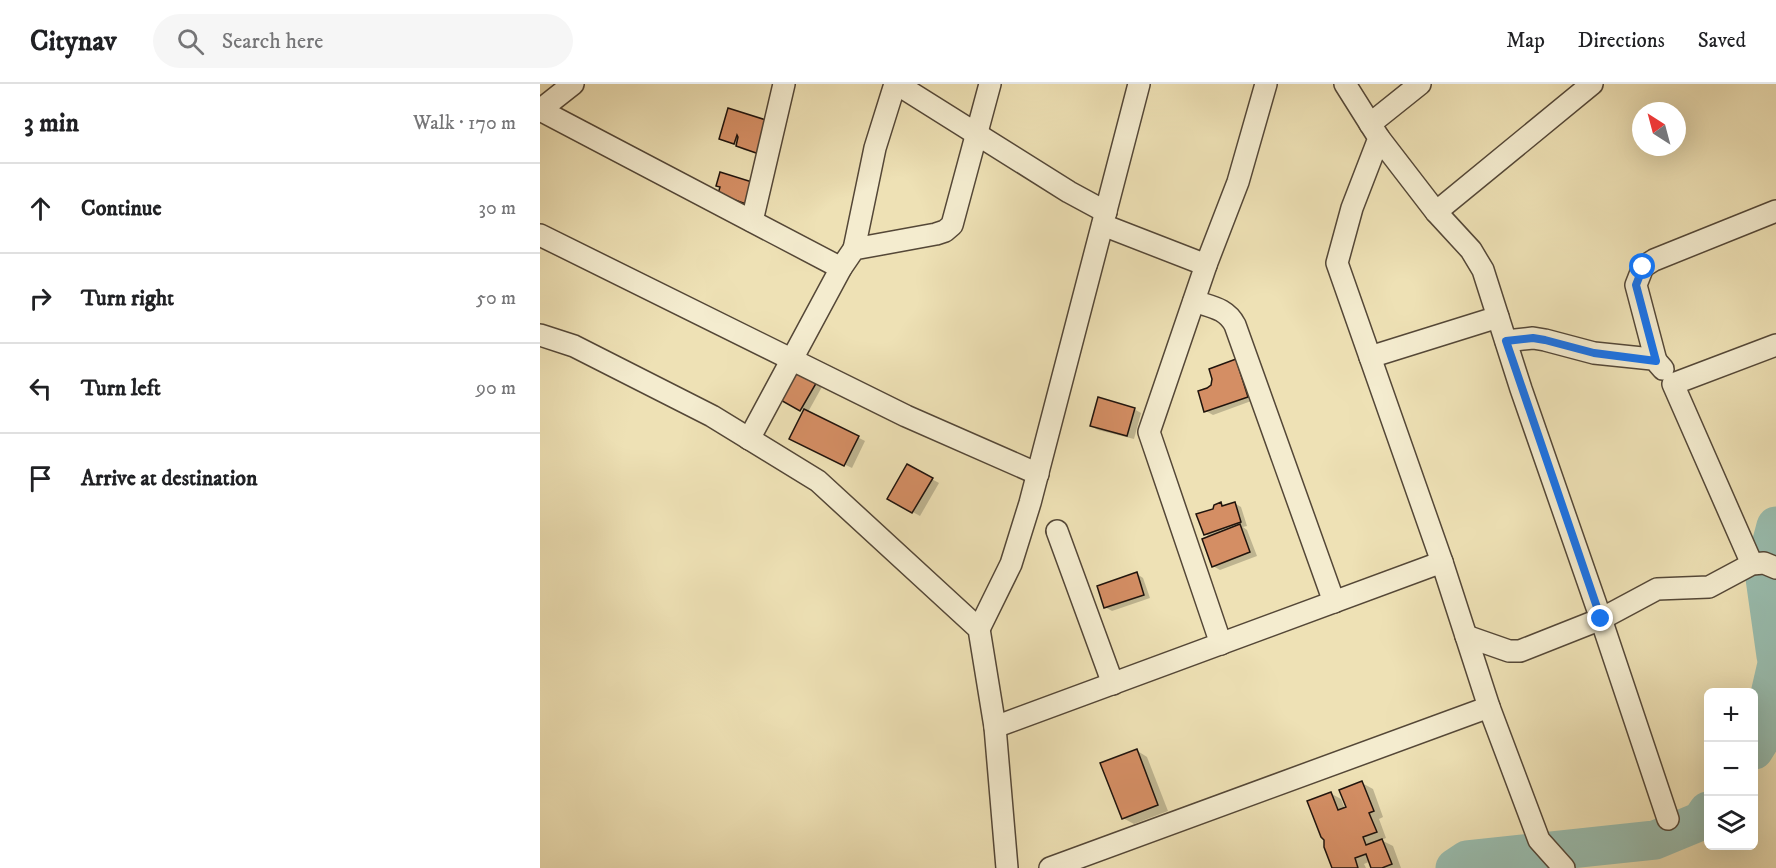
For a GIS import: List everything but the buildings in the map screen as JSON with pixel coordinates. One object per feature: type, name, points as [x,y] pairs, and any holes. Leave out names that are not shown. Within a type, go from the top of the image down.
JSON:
[{"type":"street","points":[[573,84],[540,110],[842,268]]},
{"type":"street","points":[[752,221],[784,84]]},
{"type":"street","points":[[749,439],[854,249],[875,148],[896,84],[1068,192],[1104,218],[1206,266]]},
{"type":"street","points":[[854,249],[945,231],[952,225],[990,84]]},
{"type":"street","points":[[1007,868],[994,727],[979,629],[1011,564],[1038,474],[1139,84]]},
{"type":"street","points":[[1221,644],[1149,432],[1206,266],[1238,182],[1266,84]]},
{"type":"street","points":[[1346,84],[1375,131],[1436,212],[1471,250],[1483,270],[1668,819]]},
{"type":"street","points":[[1420,84],[1375,131],[1338,263],[1442,562],[1489,707],[1539,840],[1564,868]]},
{"type":"street","points":[[1436,212],[1592,84]]},
{"type":"street","points":[[1466,636],[1509,651],[1520,651],[1601,619],[1658,589],[1708,587],[1764,565],[1673,384],[1656,361],[1636,285],[1643,267],[1654,260],[1776,211]]},
{"type":"street","points":[[540,236],[906,416],[1038,474]]},
{"type":"street","points":[[1194,301],[1224,311],[1235,325],[1334,602]]},
{"type":"street","points":[[1370,357],[1498,317]]},
{"type":"street","points":[[540,335],[574,346],[711,416],[818,480],[979,629]]},
{"type":"street","points":[[1506,341],[1533,338],[1594,353],[1656,361]]},
{"type":"street","points":[[1673,384],[1776,345]]},
{"type":"street","points":[[1057,531],[1113,684]]},
{"type":"street","points":[[994,727],[1442,562]]},
{"type":"street","points":[[1050,868],[1489,707]]},
{"type":"waterway","points":[[1776,526],[1764,571],[1776,656]]},
{"type":"waterway","points":[[1758,744],[1776,668]]},
{"type":"waterway","points":[[1455,868],[1467,860],[1655,840],[1701,821],[1704,817]]},
{"type":"route","points":[[1601,619],[1506,341],[1533,338],[1594,353],[1656,361],[1636,285],[1643,267]]}]
